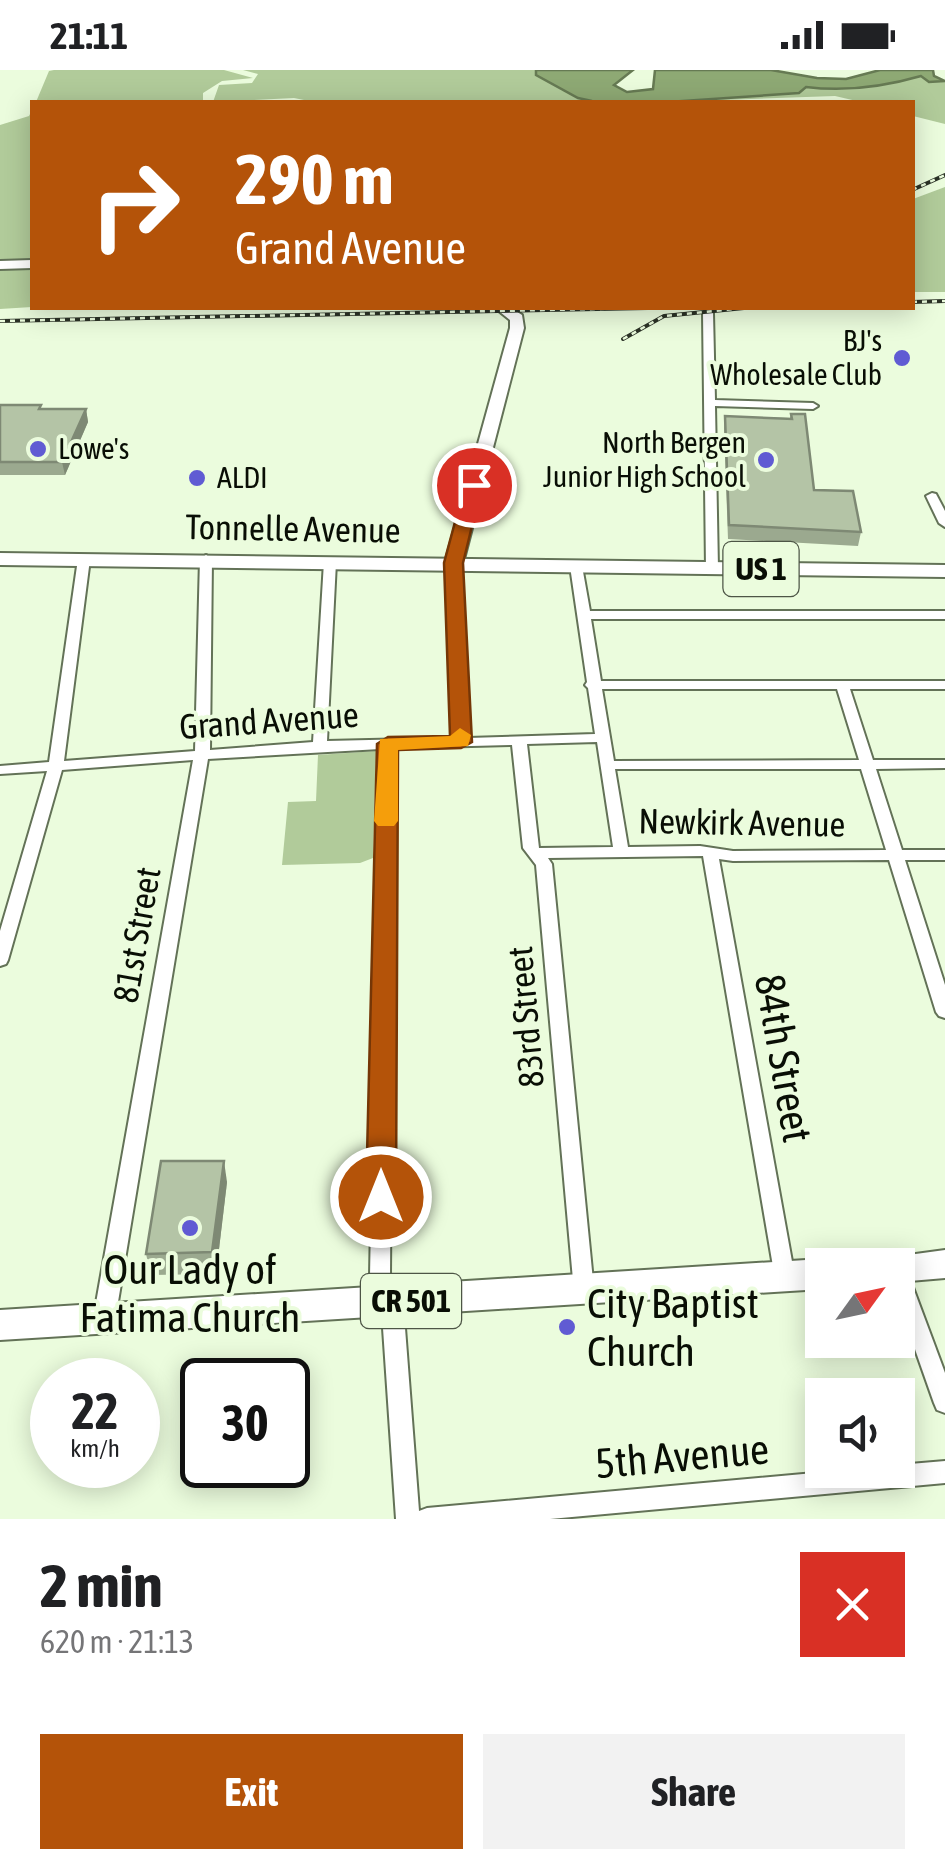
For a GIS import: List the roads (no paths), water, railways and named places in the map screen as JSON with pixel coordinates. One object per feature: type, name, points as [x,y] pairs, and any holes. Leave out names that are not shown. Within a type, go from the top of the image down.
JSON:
[{"type":"main road","name":"Tonnelle Avenue","points":[[0,559],[945,572]]},
{"type":"main road","points":[[915,1268],[945,1264]]},
{"type":"main road","name":"CR 501","points":[[0,1325],[805,1276]]},
{"type":"street","points":[[0,265],[30,264]]},
{"type":"street","points":[[461,742],[454,563],[517,328],[517,318],[505,310]]},
{"type":"street","points":[[708,313],[712,568]]},
{"type":"street","points":[[712,403],[813,406]]},
{"type":"street","points":[[932,496],[945,523]]},
{"type":"street","points":[[0,960],[56,766],[84,559]]},
{"type":"street","name":"81st Street","points":[[104,1320],[202,755],[206,559]]},
{"type":"street","points":[[320,746],[330,562]]},
{"type":"street","points":[[576,566],[621,851]]},
{"type":"street","points":[[582,615],[945,615]]},
{"type":"street","points":[[842,684],[945,1012]]},
{"type":"street","points":[[592,685],[945,685]]},
{"type":"street","name":"Grand Avenue","points":[[0,770],[320,746],[603,738]]},
{"type":"street","name":"83rd Street","points":[[519,741],[531,848],[544,864],[584,1292]]},
{"type":"street","points":[[388,744],[380,1276],[394,1328],[408,1519]]},
{"type":"street","points":[[608,765],[945,764]]},
{"type":"street","name":"84th Street","points":[[710,852],[785,1278]]},
{"type":"street","name":"Newkirk Avenue","points":[[538,853],[945,856]]},
{"type":"street","points":[[915,1319],[945,1403]]},
{"type":"street","name":"5th Avenue","points":[[427,1519],[945,1472]]},
{"type":"railway","points":[[915,189],[945,175]]},
{"type":"railway","points":[[915,302],[945,301]]},
{"type":"railway","points":[[0,321],[548,310]]},
{"type":"railway","points":[[623,339],[664,316],[724,310]]},
{"type":"place","name":"BJ's Wholesale Club","points":[[902,358]]},
{"type":"place","name":"Lowe's","points":[[38,449]]},
{"type":"place","name":"North Bergen Junior High School","points":[[766,460]]},
{"type":"place","name":"ALDI","points":[[197,478]]},
{"type":"place","name":"Our Lady of Fatima Church","points":[[190,1228]]},
{"type":"place","name":"City Baptist Church","points":[[567,1327]]}]
